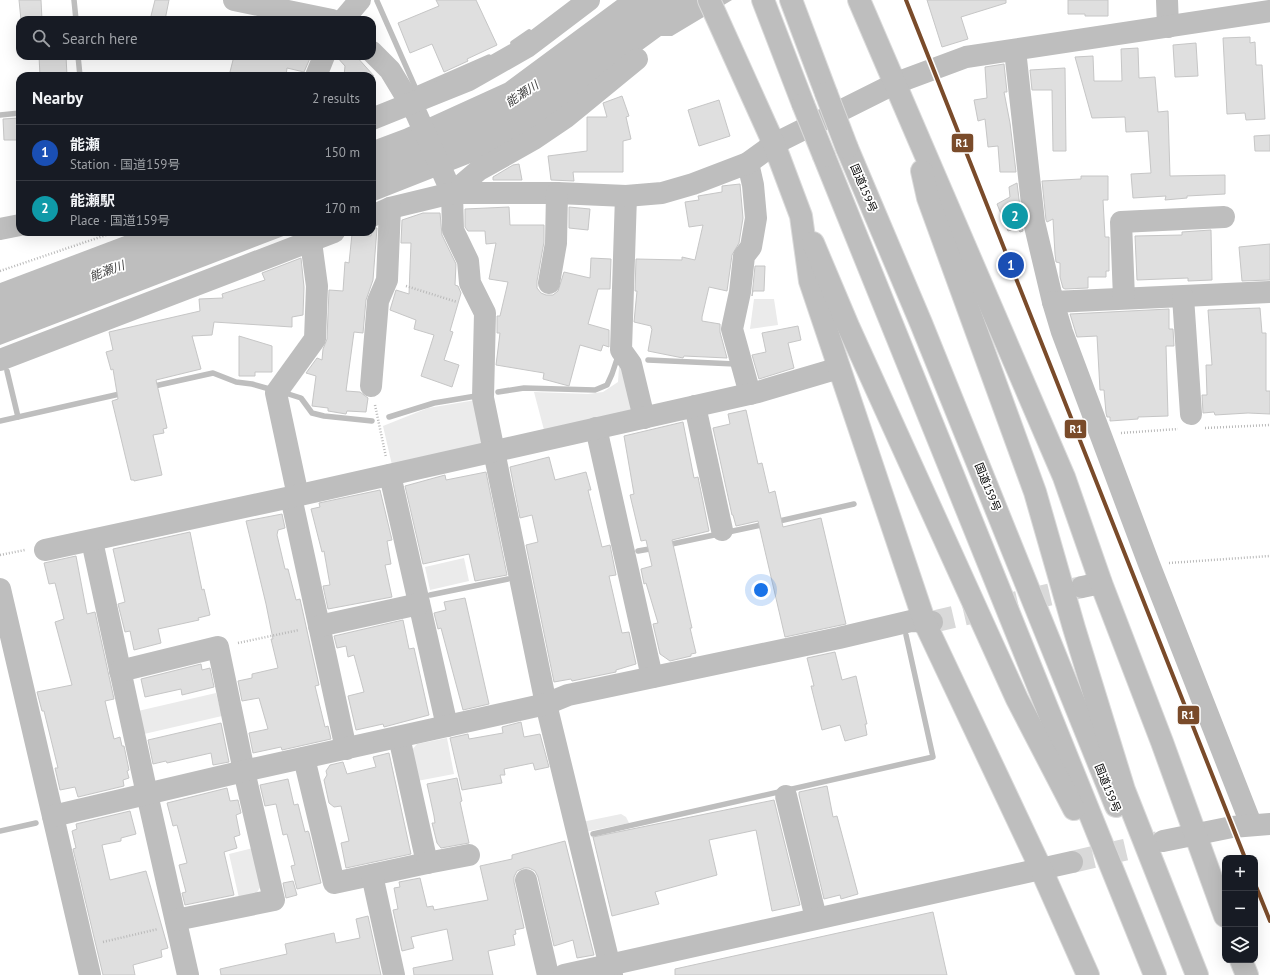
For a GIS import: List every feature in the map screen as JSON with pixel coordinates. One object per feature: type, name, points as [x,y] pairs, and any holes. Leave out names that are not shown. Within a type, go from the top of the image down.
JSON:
[{"type":"main road","points":[[234,0],[312,16]]},
{"type":"main road","points":[[347,16],[360,0]]},
{"type":"main road","points":[[376,118],[413,108],[469,80],[520,51],[589,0]]},
{"type":"main road","points":[[708,0],[774,144],[801,216],[848,326],[1017,700],[1055,771],[1101,865],[1118,883]]},
{"type":"main road","name":"国道159号","points":[[791,0],[847,148],[922,323],[1184,975]]},
{"type":"main road","points":[[860,0],[1064,477],[1091,585],[1162,742],[1222,908]]},
{"type":"main road","points":[[1167,0],[1168,27]]},
{"type":"main road","points":[[765,4],[803,104],[1155,975]]},
{"type":"main road","points":[[449,188],[626,196],[662,193],[693,184],[748,163],[774,144],[896,83],[966,57],[1270,11]]},
{"type":"main road","points":[[1015,50],[1034,222],[1053,302],[1062,332],[1149,564],[1247,811],[1262,824]]},
{"type":"main road","points":[[376,56],[390,70],[413,108],[449,188],[453,230],[468,261],[470,283],[485,313],[483,398],[546,704],[611,970]]},
{"type":"main road","points":[[318,72],[322,60]]},
{"type":"main road","points":[[372,386],[378,301],[387,280],[381,212],[449,188],[534,139],[565,118],[638,60]]},
{"type":"main road","points":[[911,119],[928,198],[1035,492],[1074,628],[1124,790],[1197,975]]},
{"type":"main road","points":[[748,163],[753,186],[756,218],[751,247],[744,256],[740,292],[732,329],[750,394]]},
{"type":"main road","points":[[549,283],[556,243],[557,193]]},
{"type":"main road","points":[[626,196],[621,350],[631,364],[644,418]]},
{"type":"main road","points":[[801,216],[810,281],[839,368],[929,622],[1088,975]]},
{"type":"main road","points":[[1124,298],[1120,222],[1224,217]]},
{"type":"main road","points":[[0,229],[16,226]]},
{"type":"main road","points":[[0,360],[325,236]]},
{"type":"main road","points":[[311,242],[317,286],[315,339],[279,388],[294,497],[319,626],[346,749]]},
{"type":"main road","points":[[1053,302],[1270,292]]},
{"type":"main road","points":[[1183,297],[1191,414]]},
{"type":"main road","points":[[45,550],[294,497],[750,394],[839,368]]},
{"type":"main road","points":[[695,406],[722,530]]},
{"type":"main road","points":[[596,428],[652,677]]},
{"type":"main road","points":[[390,475],[447,726]]},
{"type":"main road","points":[[92,541],[188,975]]},
{"type":"main road","points":[[0,589],[90,975]]},
{"type":"main road","points":[[319,626],[419,604]]},
{"type":"main road","points":[[53,816],[244,771],[546,704],[568,695],[910,621],[929,622]]},
{"type":"main road","points":[[120,671],[218,647],[244,771],[274,900],[177,922]]},
{"type":"main road","points":[[399,737],[427,863]]},
{"type":"main road","points":[[304,758],[334,883],[469,855]]},
{"type":"main road","points":[[786,796],[816,918]]},
{"type":"main road","points":[[1163,841],[1194,834],[1262,824]]},
{"type":"main road","points":[[564,975],[611,970],[816,918],[1072,862]]},
{"type":"main road","points":[[372,875],[394,975]]},
{"type":"main road","points":[[526,880],[548,975]]},
{"type":"main road","points":[[1242,963],[1247,975]]},
{"type":"path","points":[[0,272],[104,236]]},
{"type":"path","points":[[387,280],[485,313]]},
{"type":"path","points":[[372,386],[390,475]]},
{"type":"path","points":[[0,555],[41,547],[45,550]]},
{"type":"path","points":[[1149,564],[1270,556]]},
{"type":"path","points":[[218,647],[319,626]]},
{"type":"path","points":[[83,946],[177,922]]},
{"type":"shaded area","points":[[754,299],[774,299],[778,325],[750,329]]},
{"type":"shaded area","points":[[627,366],[637,409],[544,430],[534,392],[588,394],[603,392],[618,382],[619,367]]},
{"type":"shaded area","points":[[476,400],[485,444],[392,465],[383,426],[428,408]]},
{"type":"shaded area","points":[[464,558],[469,581],[430,590],[425,567]]},
{"type":"shaded area","points":[[216,693],[222,716],[144,734],[138,711]]},
{"type":"shaded area","points":[[447,738],[454,774],[417,781],[411,751],[417,744]]},
{"type":"shaded area","points":[[621,814],[626,817],[629,823],[585,832],[582,822]]},
{"type":"shaded area","points":[[253,848],[261,886],[256,894],[239,898],[229,854]]},
{"type":"water","name":"能瀬川","points":[[617,0],[732,0],[672,36],[661,36],[530,132],[476,161],[376,200],[376,140],[404,129],[505,83]]},
{"type":"water","name":"能瀬川","points":[[124,236],[284,236],[0,345],[0,283]]},
{"type":"building","points":[[19,0],[41,0],[42,16],[21,16]]},
{"type":"building","points":[[155,0],[169,0],[166,16],[151,16]]},
{"type":"building","points":[[436,0],[476,0],[497,45],[444,72],[432,44],[410,53],[398,23],[439,6]]},
{"type":"building","points":[[927,0],[1006,0],[1006,3],[961,17],[968,39],[942,47]]},
{"type":"building","points":[[1068,0],[1108,0],[1108,16],[1068,14]]},
{"type":"building","points":[[1250,37],[1250,43],[1255,42],[1256,65],[1262,65],[1265,119],[1246,120],[1245,113],[1227,114],[1223,38]]},
{"type":"building","points":[[1196,43],[1198,76],[1175,77],[1173,45]]},
{"type":"building","points":[[1138,48],[1139,78],[1155,77],[1158,112],[1168,111],[1170,176],[1225,175],[1225,194],[1187,196],[1187,198],[1165,200],[1166,196],[1133,198],[1131,174],[1151,173],[1148,131],[1126,132],[1125,117],[1092,118],[1075,57],[1093,56],[1094,81],[1122,81],[1121,49]]},
{"type":"building","points":[[39,60],[66,60],[67,72],[40,72]]},
{"type":"building","points":[[233,60],[309,60],[304,72],[287,68],[286,72],[230,72]]},
{"type":"building","points":[[340,60],[360,60],[370,72],[344,72],[345,66]]},
{"type":"building","points":[[1004,64],[1007,92],[1004,92],[1010,123],[1016,172],[1000,172],[998,146],[988,147],[985,119],[978,121],[974,100],[987,98],[985,67]]},
{"type":"building","points":[[1065,68],[1066,151],[1053,151],[1052,90],[1032,90],[1030,70]]},
{"type":"building","points":[[622,96],[629,116],[626,117],[631,139],[623,141],[623,172],[573,172],[574,181],[551,180],[548,156],[587,151],[587,117],[607,117],[603,103]]},
{"type":"building","points":[[719,100],[730,136],[699,146],[688,110]]},
{"type":"building","points":[[16,118],[16,140],[4,140],[3,119]]},
{"type":"building","points":[[1270,135],[1270,151],[1255,151],[1254,136]]},
{"type":"building","points":[[519,164],[522,180],[493,180],[493,177],[513,165]]},
{"type":"building","points":[[1081,176],[1108,176],[1108,200],[1103,200],[1105,237],[1109,237],[1109,271],[1106,271],[1106,277],[1088,277],[1088,288],[1065,289],[1063,288],[1060,277],[1060,263],[1056,262],[1053,219],[1047,222],[1046,220],[1042,181],[1081,179]]},
{"type":"building","points":[[1017,183],[1023,231],[1020,232],[1017,228],[1008,231],[997,204],[1010,197],[1009,187]]},
{"type":"building","points":[[740,184],[743,218],[739,243],[732,255],[727,291],[709,287],[702,317],[702,321],[720,324],[720,332],[727,358],[684,356],[683,358],[648,351],[652,329],[651,326],[634,322],[637,291],[635,291],[636,259],[682,260],[682,257],[695,260],[703,225],[689,227],[685,202],[699,200],[698,196],[722,192],[722,186]]},
{"type":"building","points":[[509,207],[510,225],[544,225],[544,242],[537,281],[537,288],[541,293],[553,295],[558,291],[564,272],[590,278],[591,258],[611,259],[610,289],[598,289],[588,324],[609,330],[609,347],[603,345],[601,351],[580,345],[569,386],[543,379],[544,373],[496,365],[500,333],[497,333],[497,316],[500,316],[508,282],[489,279],[496,243],[486,244],[485,231],[468,231],[465,227],[465,209]]},
{"type":"building","points":[[569,207],[590,209],[588,230],[569,228]]},
{"type":"building","points":[[423,213],[440,213],[442,235],[456,264],[455,285],[458,286],[461,293],[450,331],[453,332],[444,360],[459,365],[452,387],[421,376],[434,335],[414,329],[416,320],[390,310],[396,290],[409,294],[411,243],[401,243],[402,220]]},
{"type":"building","points":[[377,228],[373,280],[366,300],[363,333],[354,332],[346,391],[360,392],[368,398],[366,412],[347,411],[346,414],[328,411],[328,408],[312,406],[316,376],[306,373],[317,358],[322,360],[323,349],[327,339],[329,290],[343,291],[345,262],[349,263],[352,236],[376,236]]},
{"type":"building","points":[[1211,230],[1212,280],[1188,281],[1188,278],[1137,280],[1135,236],[1182,235],[1182,232]]},
{"type":"building","points":[[1270,244],[1270,280],[1242,281],[1239,247]]},
{"type":"building","points":[[301,258],[304,287],[303,315],[292,317],[292,327],[214,322],[212,335],[192,336],[201,369],[156,380],[167,428],[163,429],[164,433],[153,435],[162,475],[134,481],[131,480],[112,401],[118,399],[113,369],[111,370],[106,352],[113,350],[109,332],[200,311],[199,299],[223,298],[222,294],[265,280],[262,273]]},
{"type":"building","points":[[755,266],[765,266],[764,291],[753,291],[752,296]]},
{"type":"building","points":[[1260,308],[1262,333],[1266,333],[1266,391],[1270,391],[1270,414],[1248,413],[1215,415],[1214,412],[1203,413],[1202,395],[1207,395],[1206,365],[1212,365],[1208,310]]},
{"type":"building","points":[[1169,309],[1169,329],[1173,329],[1174,346],[1166,346],[1168,416],[1138,417],[1138,419],[1110,421],[1110,417],[1107,417],[1106,413],[1104,390],[1100,390],[1097,336],[1077,337],[1070,314]]},
{"type":"building","points":[[798,326],[801,340],[788,343],[794,368],[759,379],[752,355],[766,352],[762,333]]},
{"type":"building","points":[[239,336],[272,346],[272,372],[255,372],[255,376],[239,376]]},
{"type":"building","points":[[746,410],[758,464],[762,463],[769,493],[775,491],[783,527],[821,518],[846,624],[785,637],[758,521],[736,526],[732,515],[713,428],[730,424],[728,414]]},
{"type":"building","points":[[683,422],[694,478],[698,477],[709,531],[672,540],[692,628],[690,628],[696,653],[691,654],[691,656],[670,661],[660,654],[653,624],[658,623],[646,583],[644,584],[641,569],[652,566],[646,540],[641,541],[630,495],[634,494],[624,436]]},
{"type":"building","points":[[549,457],[555,480],[586,472],[591,490],[588,490],[602,547],[610,545],[616,575],[609,576],[622,633],[629,632],[636,664],[616,670],[616,672],[572,681],[571,679],[554,682],[526,545],[538,542],[532,515],[520,518],[510,467]]},
{"type":"building","points":[[486,472],[507,575],[475,581],[469,554],[423,564],[405,486],[445,475],[446,480]]},
{"type":"building","points":[[380,490],[392,540],[387,541],[391,564],[385,565],[392,597],[328,609],[323,586],[330,585],[324,551],[322,552],[311,509],[320,507],[319,503]]},
{"type":"building","points":[[282,514],[285,528],[278,530],[277,535],[285,569],[288,569],[296,600],[300,599],[319,685],[315,686],[325,727],[328,726],[331,739],[282,750],[281,747],[253,753],[249,733],[268,729],[259,698],[242,701],[238,681],[252,678],[252,674],[278,668],[271,639],[273,639],[266,604],[246,521]]},
{"type":"building","points":[[190,532],[202,590],[204,589],[210,615],[198,618],[199,620],[158,629],[161,643],[134,650],[130,631],[125,632],[118,604],[125,602],[113,549]]},
{"type":"building","points":[[76,556],[87,614],[95,612],[114,699],[105,701],[114,739],[120,737],[122,746],[124,746],[129,770],[127,771],[129,778],[123,780],[124,786],[78,797],[75,787],[60,790],[55,768],[58,768],[44,711],[42,711],[37,692],[72,685],[55,622],[64,619],[55,583],[49,584],[44,563]]},
{"type":"building","points":[[465,598],[489,704],[463,710],[441,628],[438,629],[434,613],[446,610],[444,602]]},
{"type":"building","points":[[403,620],[409,649],[414,648],[429,715],[384,727],[383,724],[356,730],[348,696],[364,692],[354,655],[348,657],[346,646],[337,648],[334,636]]},
{"type":"building","points":[[835,652],[842,680],[856,676],[867,724],[865,724],[867,735],[845,741],[840,725],[822,730],[811,686],[814,686],[807,658]]},
{"type":"building","points":[[201,664],[202,670],[210,668],[214,687],[182,695],[181,689],[145,697],[141,679]]},
{"type":"building","points":[[521,722],[524,737],[540,734],[549,767],[535,770],[533,763],[504,769],[505,775],[500,775],[502,783],[462,790],[450,738],[468,734],[469,739],[503,733],[502,727]]},
{"type":"building","points":[[221,723],[229,762],[213,765],[211,753],[167,763],[166,761],[153,764],[148,740]]},
{"type":"building","points":[[389,753],[411,854],[346,868],[341,843],[349,841],[341,806],[334,807],[329,803],[324,780],[327,775],[326,771],[330,765],[343,762],[347,774],[376,767],[373,757]]},
{"type":"building","points":[[457,778],[462,801],[460,802],[469,843],[441,848],[437,843],[432,823],[435,823],[427,784]]},
{"type":"building","points":[[288,779],[294,805],[298,804],[305,832],[308,831],[309,833],[321,883],[297,889],[291,866],[295,865],[287,834],[283,835],[276,804],[265,806],[260,785]]},
{"type":"building","points":[[827,786],[833,817],[837,816],[858,894],[841,899],[840,895],[824,899],[799,795],[799,792]]},
{"type":"building","points":[[227,788],[230,801],[238,800],[241,813],[236,815],[240,835],[234,837],[237,848],[224,852],[234,895],[185,905],[182,893],[186,892],[179,865],[187,863],[177,825],[173,826],[167,803]]},
{"type":"building","points":[[774,800],[800,905],[772,911],[756,830],[709,840],[717,875],[655,892],[659,904],[612,916],[593,837]]},
{"type":"building","points":[[130,811],[136,834],[121,838],[121,841],[102,845],[110,880],[146,871],[168,948],[161,950],[162,957],[133,965],[135,975],[103,975],[73,849],[76,848],[72,831],[77,829],[76,824]]},
{"type":"building","points":[[565,841],[594,955],[577,958],[573,940],[554,946],[538,877],[535,871],[529,868],[524,868],[517,871],[514,877],[514,882],[524,928],[515,930],[516,934],[513,935],[515,945],[488,951],[493,975],[414,975],[413,968],[453,960],[447,929],[411,937],[414,948],[402,951],[393,910],[398,909],[394,888],[400,887],[399,882],[420,878],[427,907],[433,906],[434,910],[488,900],[480,866],[512,859],[512,855]]},
{"type":"building","points":[[293,881],[297,895],[286,898],[283,883]]},
{"type":"building","points":[[933,912],[947,975],[675,975],[675,969]]},
{"type":"building","points":[[368,916],[381,975],[221,975],[220,969],[287,954],[285,944],[334,933],[336,943],[360,938],[356,919]]},
{"type":"waterway","points":[[74,0],[76,16]]},
{"type":"waterway","points":[[377,1],[416,89],[489,57]]},
{"type":"waterway","points":[[513,43],[529,32]]},
{"type":"waterway","points":[[78,60],[80,72]]},
{"type":"waterway","points":[[0,115],[16,113]]},
{"type":"waterway","points":[[498,392],[524,388],[595,390],[607,385],[617,359]]},
{"type":"waterway","points":[[648,360],[735,364]]},
{"type":"waterway","points":[[7,371],[18,417]]},
{"type":"waterway","points":[[150,387],[213,373],[236,382],[252,384],[273,390]]},
{"type":"waterway","points":[[282,392],[301,398],[312,413],[324,416],[372,421]]},
{"type":"waterway","points":[[0,421],[124,393]]},
{"type":"waterway","points":[[389,417],[434,403],[476,396]]},
{"type":"waterway","points":[[775,522],[854,504]]},
{"type":"waterway","points":[[667,545],[766,524]]},
{"type":"waterway","points":[[638,551],[655,548]]},
{"type":"waterway","points":[[430,595],[508,579]]},
{"type":"waterway","points":[[593,834],[933,757],[906,635]]},
{"type":"waterway","points":[[0,831],[36,823]]},
{"type":"tunnel","points":[[932,622],[1082,587]]},
{"type":"tunnel","points":[[1072,862],[1163,841]]},
{"type":"transit line","name":"R1","points":[[906,0],[1244,855]]},
{"type":"transit line","name":"R1","points":[[1258,891],[1270,921]]},
{"type":"place","name":"能瀬駅","points":[[1015,216]]},
{"type":"place","name":"能瀬","points":[[1011,265]]}]
